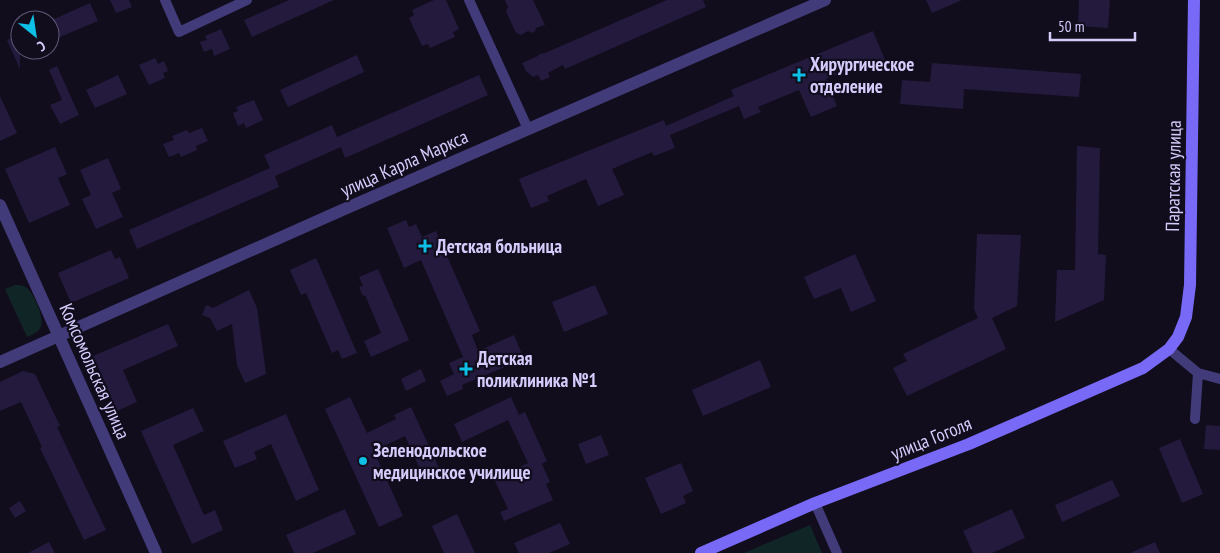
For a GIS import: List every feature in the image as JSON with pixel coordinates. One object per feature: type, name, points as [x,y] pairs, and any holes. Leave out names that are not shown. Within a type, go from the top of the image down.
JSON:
[{"type":"main road","name":"Паратская улица","points":[[1169,349],[1178,337],[1186,317],[1190,285],[1194,0]]},
{"type":"main road","name":"улица Гоголя","points":[[701,553],[815,503],[969,444],[1143,368],[1169,349]]},
{"type":"street","points":[[164,0],[179,32],[247,0]]},
{"type":"street","points":[[469,0],[528,129]]},
{"type":"street","name":"улица Карла Маркса","points":[[0,362],[824,0]]},
{"type":"street","name":"Комсомольская улица","points":[[0,205],[156,553]]},
{"type":"street","points":[[1169,349],[1198,373],[1220,379]]},
{"type":"street","points":[[1195,419],[1198,373]]},
{"type":"street","points":[[815,503],[837,553]]},
{"type":"green space","points":[[15,285],[24,286],[30,291],[40,313],[41,324],[39,330],[27,337],[5,289]]},
{"type":"green space","points":[[810,525],[822,553],[744,553]]},
{"type":"building","points":[[110,0],[129,0],[132,7],[116,13]]},
{"type":"building","points":[[289,0],[334,0],[252,37],[244,20]]},
{"type":"building","points":[[434,0],[446,0],[459,29],[453,32],[455,37],[430,48],[428,44],[422,46],[409,18],[414,15],[412,10]]},
{"type":"building","points":[[505,0],[533,0],[545,25],[536,28],[532,33],[528,31],[521,35],[516,33],[506,11],[508,7]]},
{"type":"building","points":[[667,0],[703,0],[706,7],[565,69],[563,65],[548,73],[550,77],[541,81],[538,75],[533,77],[526,71],[522,63],[539,54]]},
{"type":"building","points":[[926,0],[962,0],[932,13]]},
{"type":"building","points":[[1079,0],[1110,0],[1108,28],[1078,26]]},
{"type":"building","points":[[90,3],[98,21],[60,37],[60,16]]},
{"type":"building","points":[[221,29],[230,49],[214,56],[212,49],[204,52],[200,42],[207,40],[205,36]]},
{"type":"building","points":[[873,31],[885,60],[868,68],[865,62],[826,79],[837,106],[811,117],[799,90],[758,107],[761,112],[744,119],[739,106],[670,135],[675,148],[654,156],[652,152],[612,169],[624,195],[598,206],[586,179],[547,196],[549,201],[531,208],[519,179],[664,120],[666,126],[734,96],[731,90]]},
{"type":"building","points":[[357,55],[364,72],[288,107],[280,90]]},
{"type":"building","points":[[155,58],[158,64],[164,61],[168,71],[163,73],[165,78],[149,85],[139,65]]},
{"type":"building","points":[[16,60],[20,60],[20,69]]},
{"type":"building","points":[[932,63],[1081,74],[1079,97],[964,89],[963,109],[900,104],[902,80],[930,82]]},
{"type":"building","points":[[57,66],[79,115],[60,124],[50,105],[62,100],[49,70]]},
{"type":"building","points":[[118,75],[127,94],[95,108],[86,90]]},
{"type":"building","points":[[479,75],[488,95],[345,158],[341,147],[275,176],[279,187],[137,249],[129,230],[270,168],[264,155],[332,125],[337,137]]},
{"type":"building","points":[[0,96],[17,133],[0,141]]},
{"type":"building","points":[[254,100],[263,120],[246,128],[244,123],[238,126],[233,113],[238,111],[236,107]]},
{"type":"building","points":[[202,128],[208,141],[196,146],[197,150],[181,157],[179,153],[169,157],[163,144],[174,140],[172,136],[187,130],[189,133]]},
{"type":"building","points":[[1077,146],[1100,148],[1098,254],[1106,255],[1104,300],[1055,322],[1057,270],[1075,270]]},
{"type":"building","points":[[55,147],[67,174],[58,178],[70,205],[29,223],[5,169]]},
{"type":"building","points":[[108,158],[121,189],[112,193],[123,217],[96,229],[82,199],[91,195],[80,170]]},
{"type":"building","points":[[406,220],[409,227],[416,224],[422,237],[436,231],[480,331],[472,335],[478,351],[514,335],[524,359],[462,385],[463,389],[447,396],[440,381],[454,374],[449,363],[463,357],[421,260],[404,268],[387,228]]},
{"type":"building","points":[[977,234],[1021,235],[1017,306],[992,318],[1006,349],[907,396],[893,368],[907,361],[903,354],[978,318],[974,309]]},
{"type":"building","points":[[111,250],[115,259],[120,257],[129,278],[71,303],[58,273]]},
{"type":"building","points":[[855,254],[876,301],[851,312],[841,288],[814,299],[804,277]]},
{"type":"building","points":[[316,258],[357,353],[342,359],[338,350],[332,353],[306,293],[301,295],[290,270]]},
{"type":"building","points":[[378,269],[409,340],[371,357],[364,341],[381,333],[365,295],[363,296],[359,287],[363,286],[359,277]]},
{"type":"building","points":[[595,285],[608,314],[564,332],[552,302]]},
{"type":"building","points":[[249,290],[257,308],[266,374],[245,383],[237,365],[232,324],[217,331],[210,318],[202,315],[206,305],[213,308]]},
{"type":"building","points":[[168,324],[178,346],[123,370],[137,402],[117,411],[93,356]]},
{"type":"building","points":[[760,360],[771,387],[703,416],[692,390]]},
{"type":"building","points":[[421,369],[426,381],[406,391],[401,379]]},
{"type":"building","points":[[23,371],[35,374],[60,426],[57,427],[106,530],[84,540],[40,448],[42,447],[21,402],[0,411],[0,382]]},
{"type":"building","name":"Зеленодольское медицинское училище","points":[[350,397],[367,433],[396,419],[394,415],[411,407],[440,470],[424,478],[405,436],[374,451],[403,516],[379,527],[325,409]]},
{"type":"building","points":[[511,397],[519,415],[525,412],[547,461],[542,464],[550,482],[546,484],[553,500],[504,521],[500,512],[508,509],[494,479],[528,463],[508,420],[462,442],[454,424]]},
{"type":"building","points":[[193,408],[204,431],[173,445],[204,515],[215,510],[223,530],[192,544],[141,431]]},
{"type":"building","points":[[286,414],[319,490],[296,501],[271,444],[254,452],[257,459],[235,468],[223,441]]},
{"type":"building","points":[[1206,425],[1220,426],[1220,450],[1204,449]]},
{"type":"building","points":[[601,435],[609,455],[586,464],[578,444]]},
{"type":"building","points":[[1180,439],[1203,494],[1182,503],[1159,448]]},
{"type":"building","points":[[681,463],[693,491],[683,496],[686,503],[661,514],[645,478]]},
{"type":"building","points":[[1112,480],[1120,496],[1062,522],[1055,505]]},
{"type":"building","points":[[20,501],[26,511],[15,518],[9,508]]},
{"type":"building","points":[[345,509],[356,534],[313,553],[294,553],[286,535]]},
{"type":"building","points":[[1012,509],[1025,538],[992,553],[973,553],[963,531]]},
{"type":"building","points":[[457,514],[475,553],[444,553],[432,526]]},
{"type":"building","points":[[560,523],[570,544],[549,553],[519,553],[514,543]]},
{"type":"building","points":[[49,542],[55,553],[28,553]]},
{"type":"building","points":[[1155,542],[1160,553],[1130,553]]},
{"type":"place","name":"Хирургическое отделение","points":[[799,75]]},
{"type":"place","name":"Детская больница","points":[[425,246]]},
{"type":"place","name":"Детская поликлиника №1","points":[[466,369]]},
{"type":"place","name":"Зеленодольское медицинское училище","points":[[363,461]]}]
